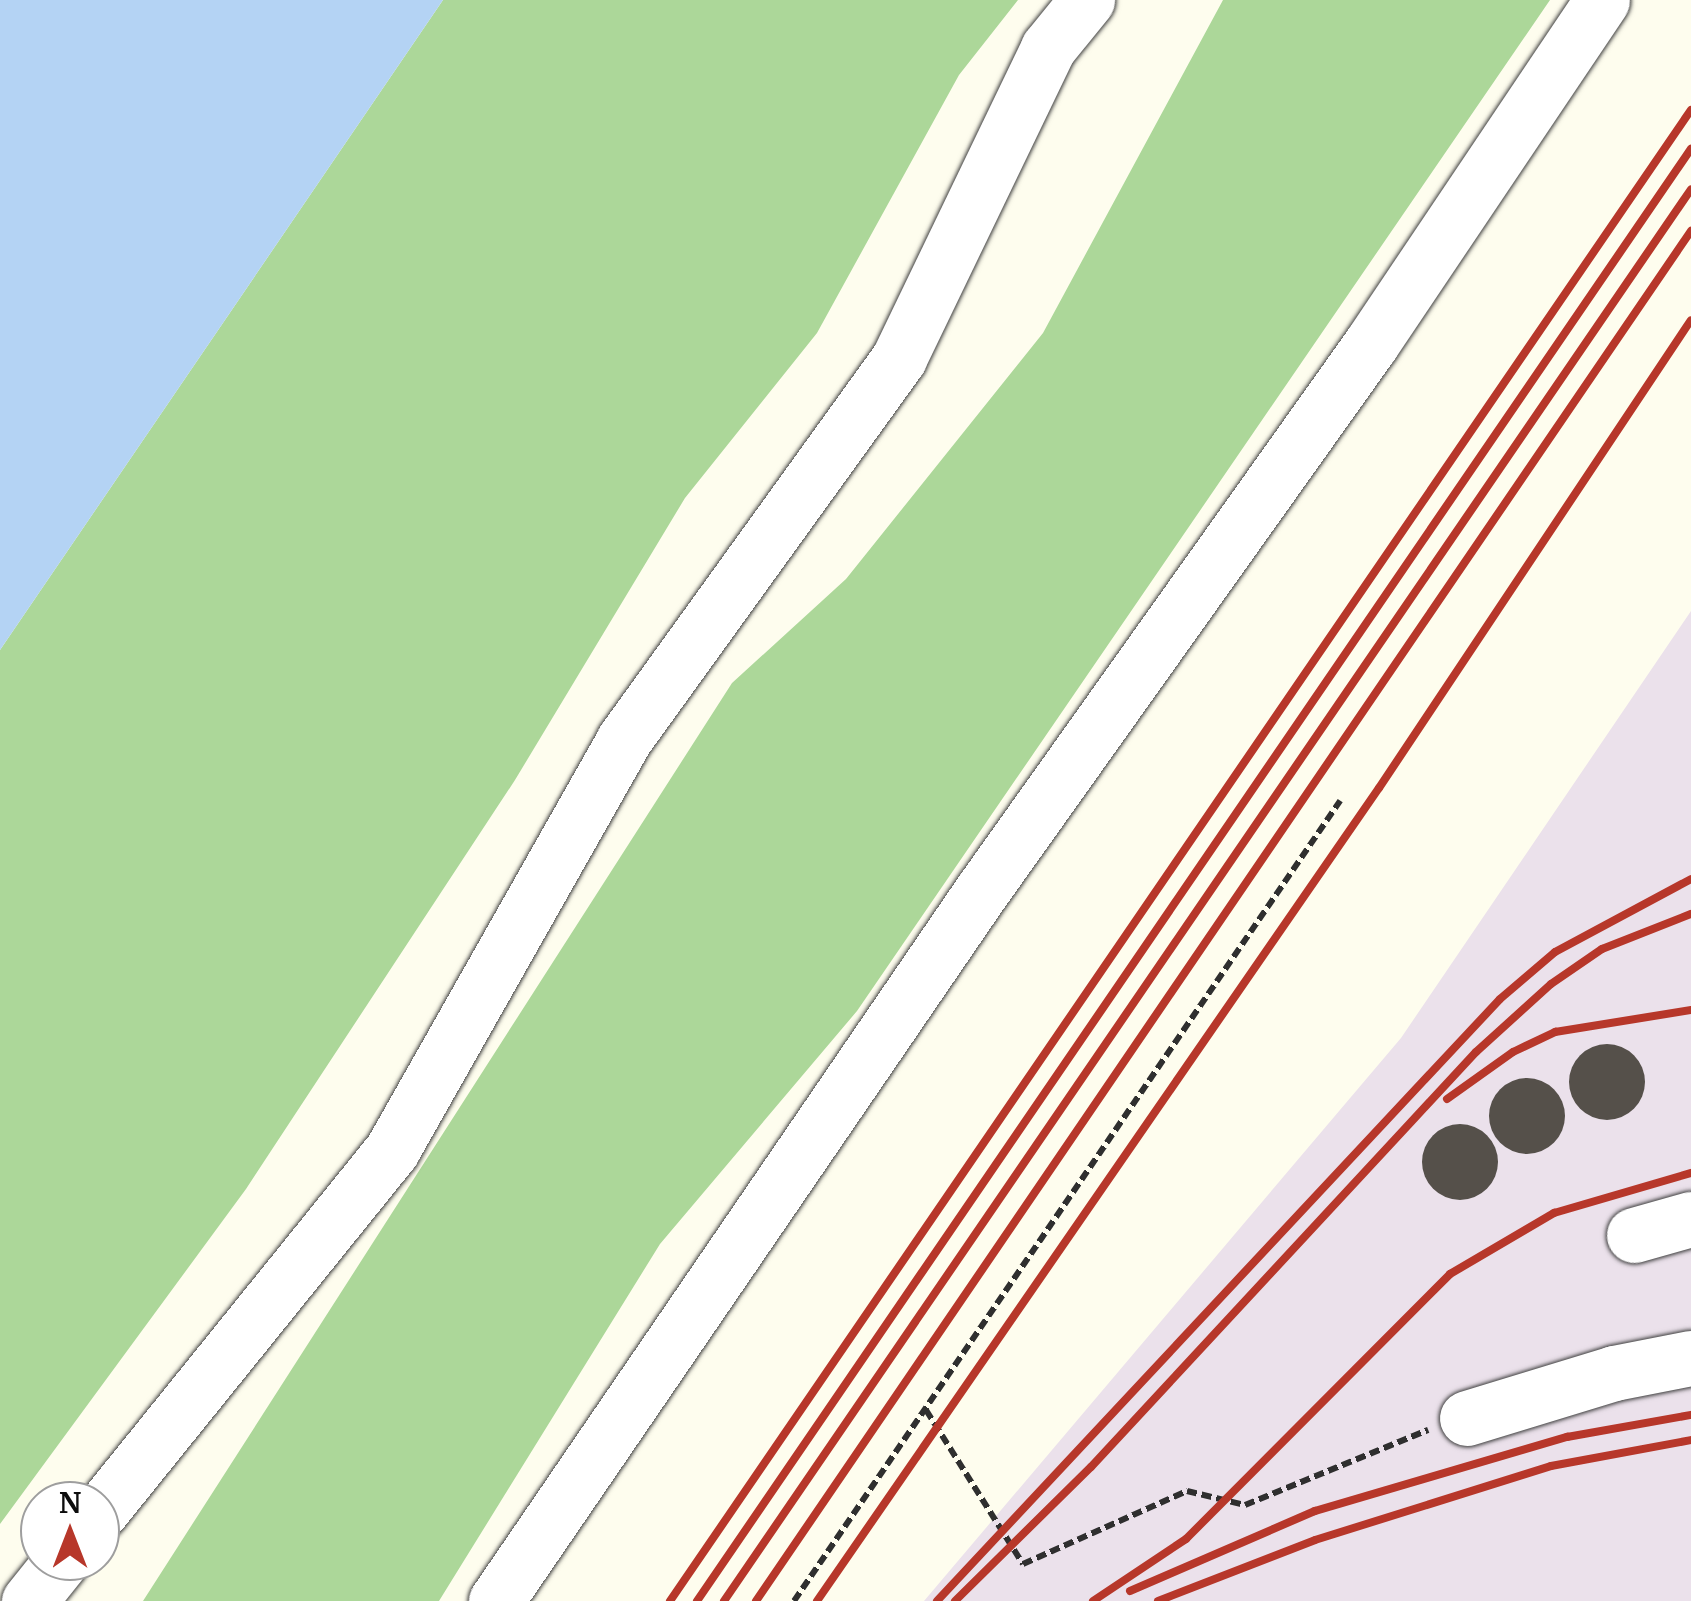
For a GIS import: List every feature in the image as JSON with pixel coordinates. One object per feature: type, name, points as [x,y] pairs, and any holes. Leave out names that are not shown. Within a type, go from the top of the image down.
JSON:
[{"type":"lane","points":[[120,1487],[392,1150],[624,741],[899,358],[1048,48],[1087,0]]},
{"type":"lane","points":[[496,1601],[573,1480],[1371,344],[1602,0]]},
{"type":"lane","points":[[1634,1236],[1691,1218]]},
{"type":"lane","points":[[1467,1418],[1614,1372],[1691,1358]]},
{"type":"lane","points":[[28,1601],[44,1581]]},
{"type":"path","points":[[794,1601],[1340,801]]},
{"type":"path","points":[[926,1410],[1023,1564],[1187,1490],[1245,1506],[1467,1418]]},
{"type":"shaded area","points":[[1691,611],[1691,1601],[924,1601],[1401,1038]]},
{"type":"green space","points":[[443,0],[1018,0],[959,75],[817,333],[685,498],[515,780],[246,1189],[32,1481],[20,1481],[20,1497],[0,1524],[0,650]]},
{"type":"green space","points":[[1223,0],[1550,0],[857,1011],[660,1244],[439,1601],[143,1601],[732,683],[846,579],[1043,333]]},
{"type":"water","points":[[0,0],[443,0],[0,650]]},
{"type":"building","points":[[1607,1044],[1634,1055],[1645,1082],[1634,1109],[1607,1120],[1580,1109],[1569,1082],[1580,1055]]},
{"type":"building","points":[[1527,1078],[1554,1089],[1565,1116],[1554,1143],[1527,1154],[1500,1143],[1489,1116],[1500,1089]]},
{"type":"building","points":[[1460,1124],[1487,1135],[1498,1162],[1487,1189],[1460,1200],[1433,1189],[1422,1162],[1433,1135]]},
{"type":"railway","points":[[670,1601],[1691,110]]},
{"type":"railway","points":[[697,1601],[1691,149]]},
{"type":"railway","points":[[724,1601],[1691,189]]},
{"type":"railway","points":[[756,1601],[1691,231]]},
{"type":"railway","points":[[817,1601],[1379,788],[1691,320]]},
{"type":"railway","points":[[937,1601],[1500,999],[1555,952],[1691,879]]},
{"type":"railway","points":[[955,1601],[1091,1467],[1476,1052],[1551,984],[1602,949],[1691,914]]},
{"type":"railway","points":[[1447,1099],[1513,1052],[1555,1032],[1691,1010]]},
{"type":"railway","points":[[1093,1601],[1186,1539],[1450,1274],[1554,1213],[1691,1173]]},
{"type":"railway","points":[[1130,1591],[1315,1511],[1567,1437],[1691,1415]]},
{"type":"railway","points":[[1158,1601],[1315,1540],[1551,1466],[1691,1440]]}]
